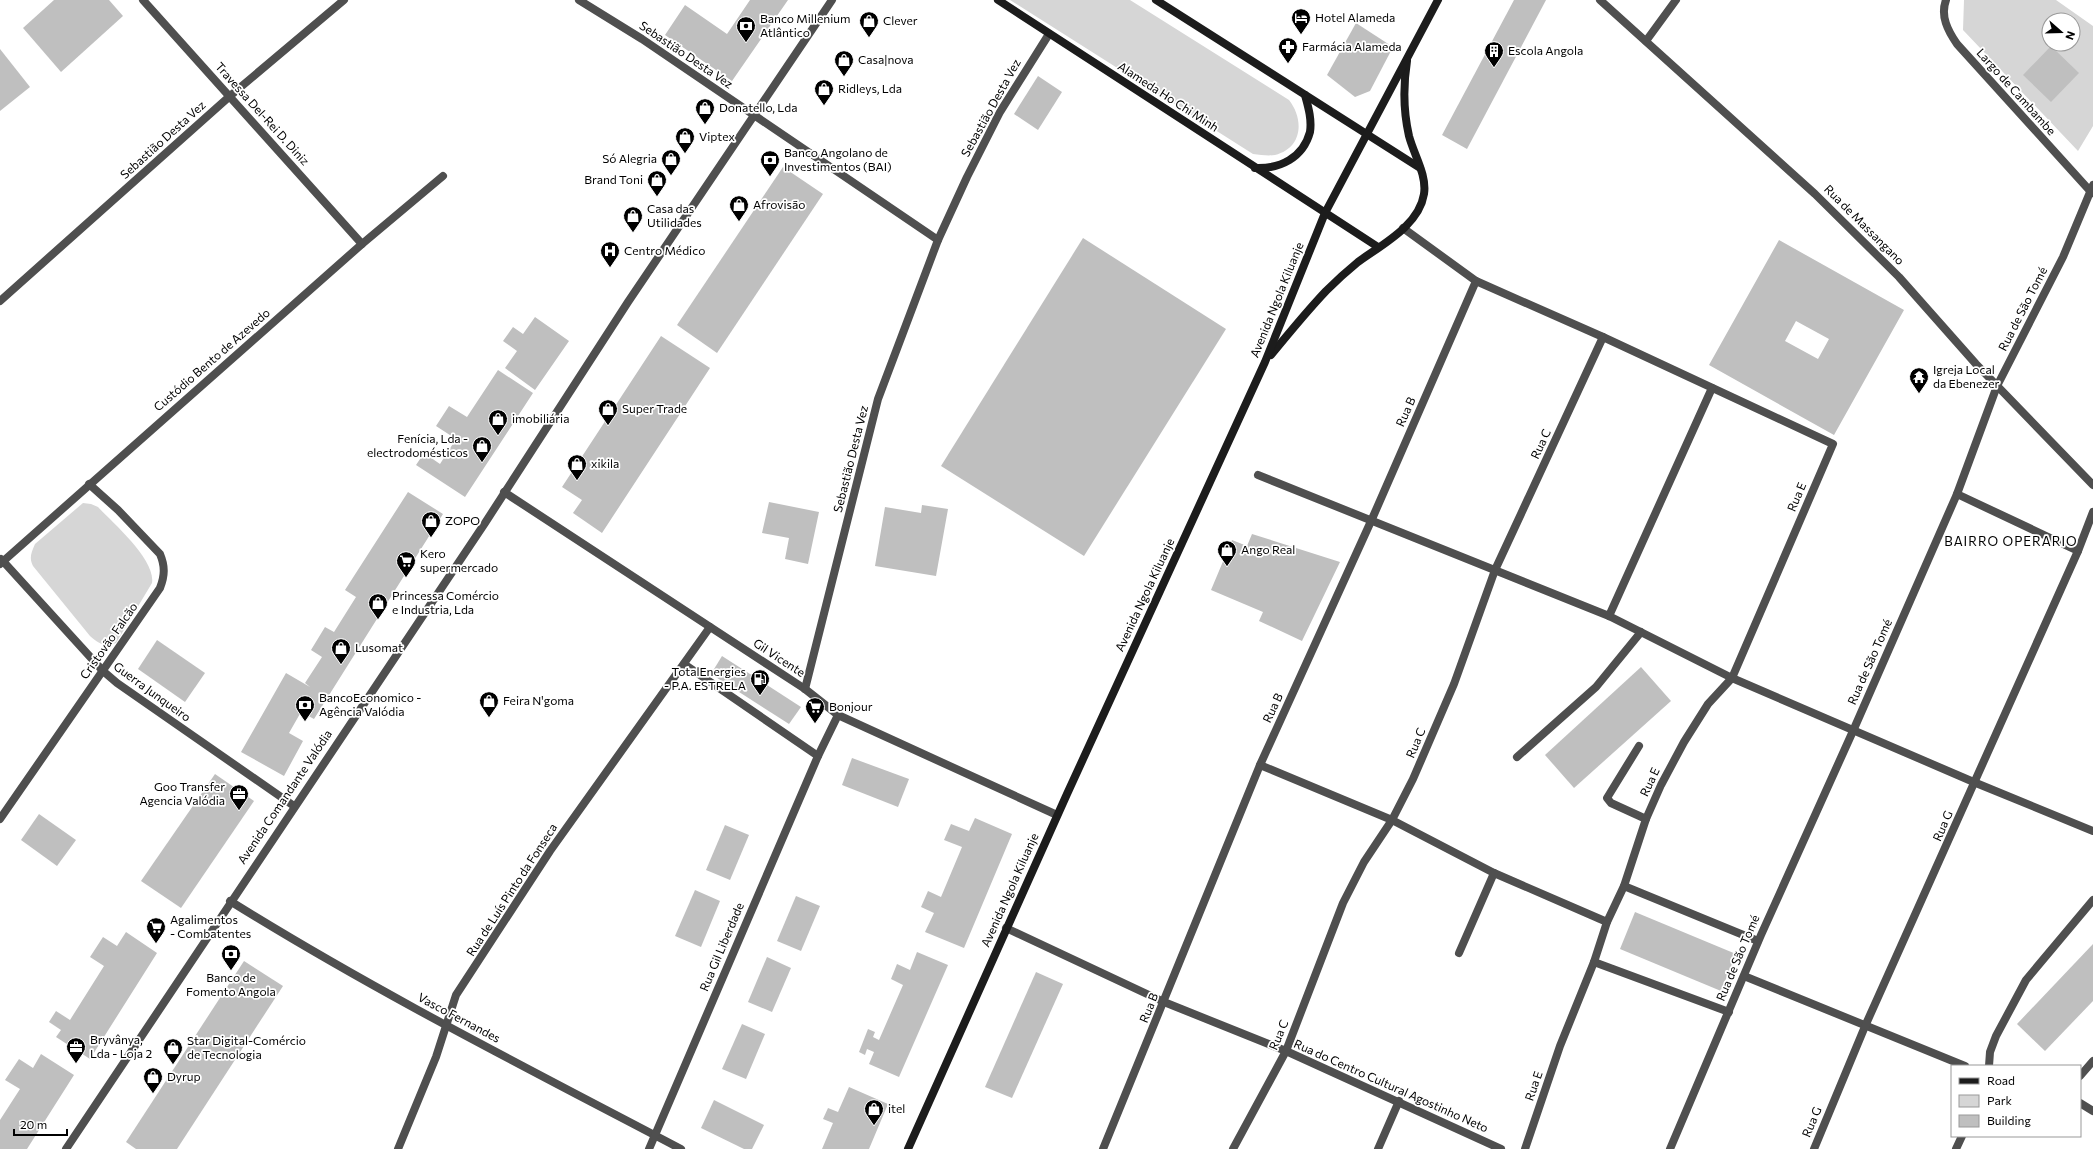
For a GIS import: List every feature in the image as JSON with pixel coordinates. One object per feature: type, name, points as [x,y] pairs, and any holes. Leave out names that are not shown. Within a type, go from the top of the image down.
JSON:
[{"type":"main road","name":"Alameda Ho Chi Minh","points":[[998,0],[1378,247]]},
{"type":"main road","points":[[1156,0],[1420,168]]},
{"type":"main road","name":"Avenida Ngola Kiluanje","points":[[908,1149],[1057,815],[1266,362],[1324,213],[1438,0]]},
{"type":"main road","points":[[1266,362],[1326,291],[1349,270],[1403,228],[1413,218],[1424,194],[1420,168],[1409,137],[1404,106],[1403,91],[1408,54]]},
{"type":"main road","points":[[1255,168],[1270,168],[1282,165],[1293,158],[1302,147],[1310,132],[1310,115],[1305,95]]},
{"type":"street","name":"Travessa Del-Rei D. Diniz","points":[[144,0],[362,244]]},
{"type":"street","name":"Sebastião Desta Vez","points":[[0,301],[230,96],[344,0]]},
{"type":"street","name":"Sebastião Desta Vez","points":[[579,0],[642,39],[938,240]]},
{"type":"street","name":"Avenida Comandante Valódia","points":[[66,1149],[504,492],[628,302],[832,0]]},
{"type":"street","name":"Rua de Massangano","points":[[1600,0],[1815,194],[1899,277],[1997,386],[2093,485]]},
{"type":"street","points":[[1646,41],[1676,0]]},
{"type":"street","name":"Largo de Cambambe","points":[[1946,0],[1944,6],[1946,27],[1957,44],[2092,190]]},
{"type":"street","name":"Sebastião Desta Vez","points":[[805,689],[878,398],[938,240],[967,177],[1000,112],[1049,34]]},
{"type":"street","name":"Custódio Bento de Azevedo","points":[[1,561],[362,244],[443,176]]},
{"type":"street","name":"Rua de São Tomé","points":[[1670,1149],[1758,941],[1853,731],[1957,494],[1997,386],[2063,258],[2092,190]]},
{"type":"street","points":[[1403,228],[1476,281],[1603,337],[1712,388],[1609,616]]},
{"type":"street","name":"Rua B","points":[[1103,1149],[1260,765],[1372,519],[1476,281]]},
{"type":"street","name":"Rua C","points":[[1233,1149],[1286,1051],[1343,903],[1364,862],[1392,820],[1413,779],[1436,728],[1495,570],[1603,337]]},
{"type":"street","name":"Rua E","points":[[1525,1149],[1560,1046],[1594,962],[1607,922],[1624,886],[1646,819],[1661,785],[1684,742],[1708,704],[1732,678],[1833,444],[1712,388]]},
{"type":"street","points":[[1258,474],[1609,616],[1732,678],[1976,784],[2093,831]]},
{"type":"street","name":"Cristovão Falcão","points":[[0,819],[160,588],[164,572],[160,554],[118,510],[89,484]]},
{"type":"street","name":"Gil Vicente","points":[[504,492],[805,689],[838,714],[1057,815]]},
{"type":"street","points":[[1957,494],[2078,551]]},
{"type":"street","name":"Rua G","points":[[1814,1149],[1866,1024],[1976,784],[2078,551],[2093,512]]},
{"type":"street","name":"Guerra Junqueiro","points":[[1,561],[103,671],[129,692],[294,806]]},
{"type":"street","name":"Rua de Luís Pinto da Fonseca","points":[[398,1149],[436,1057],[456,995],[550,851],[710,627]]},
{"type":"street","points":[[1517,757],[1596,686],[1641,632]]},
{"type":"street","points":[[684,664],[818,756]]},
{"type":"street","name":"Rua Gil Liberdade","points":[[649,1149],[818,756],[838,714]]},
{"type":"street","points":[[1639,746],[1607,798],[1611,803],[1646,819]]},
{"type":"street","points":[[1260,765],[1392,820],[1494,873],[1607,922]]},
{"type":"street","points":[[1460,954],[1494,873]]},
{"type":"street","points":[[1624,886],[1758,941]]},
{"type":"street","points":[[1989,1065],[1990,1052],[1996,1036],[2026,980],[2093,900]]},
{"type":"street","name":"Vasco Fernandes","points":[[230,901],[274,928],[446,1025],[681,1149]]},
{"type":"street","name":"Rua do Centro Cultural Agostinho Neto","points":[[1006,928],[1164,1002],[1286,1051],[1502,1149]]},
{"type":"street","points":[[1594,962],[1729,1012]]},
{"type":"street","points":[[1744,976],[1866,1024],[1963,1065]]},
{"type":"street","points":[[2081,1075],[2093,1061]]},
{"type":"street","points":[[1378,1149],[1399,1101]]},
{"type":"street","points":[[2081,1104],[2093,1111]]},
{"type":"street","points":[[1956,1149],[1962,1137]]},
{"type":"green space","points":[[1010,0],[1130,0],[1289,100],[1294,108],[1299,124],[1296,140],[1284,151],[1275,155],[1253,154]]},
{"type":"green space","points":[[1964,0],[2056,0],[2073,12],[2041,12],[2041,52],[2081,52],[2081,18],[2093,26],[2093,126],[2078,151],[1963,30]]},
{"type":"green space","points":[[83,503],[98,507],[123,532],[141,553],[151,574],[152,583],[116,643],[109,645],[102,644],[90,636],[33,566],[31,560],[35,544]]},
{"type":"building","points":[[54,0],[109,0],[123,16],[61,72],[23,28]]},
{"type":"building","points":[[750,0],[788,0],[732,81],[665,35],[685,5],[727,34]]},
{"type":"building","name":"Escola Angola","points":[[1514,0],[1546,0],[1467,149],[1442,135]]},
{"type":"building","points":[[1356,23],[1393,47],[1370,91],[1355,97],[1327,75]]},
{"type":"building","points":[[0,49],[30,87],[0,111]]},
{"type":"building","points":[[2045,52],[2057,52],[2079,73],[2051,102],[2023,75]]},
{"type":"building","points":[[1038,76],[1062,92],[1038,130],[1014,114]]},
{"type":"building","points":[[783,167],[823,194],[717,353],[677,325]]},
{"type":"building","points":[[1083,238],[1226,329],[1084,556],[941,466]]},
{"type":"building","points":[[1779,240],[1904,310],[1834,435],[1709,365]],"holes":[[[1796,321],[1829,339],[1818,359],[1785,341]]]},
{"type":"building","points":[[535,317],[569,341],[535,390],[505,368],[517,351],[503,341],[513,327],[523,334]]},
{"type":"building","points":[[661,336],[710,368],[602,533],[573,513],[582,500],[562,487]]},
{"type":"building","points":[[498,370],[533,393],[465,497],[416,465],[424,453],[440,464],[456,439],[436,426],[449,406],[467,417]]},
{"type":"building","points":[[408,492],[443,514],[314,719],[301,712],[289,733],[303,741],[284,776],[241,752],[286,673],[310,687],[305,683],[322,657],[311,650],[325,627],[334,632],[356,597],[345,590]]},
{"type":"building","points":[[769,502],[819,512],[808,564],[785,559],[789,538],[762,533]]},
{"type":"building","points":[[922,505],[948,509],[936,576],[875,566],[885,507],[921,513]]},
{"type":"building","points":[[1252,534],[1340,562],[1302,641],[1259,621],[1263,612],[1211,590],[1232,540],[1247,546]]},
{"type":"building","points":[[157,640],[205,673],[185,702],[138,669]]},
{"type":"building","points":[[722,656],[801,707],[789,724],[711,674]]},
{"type":"building","points":[[1641,667],[1671,701],[1574,788],[1545,755]]},
{"type":"building","points":[[852,758],[909,779],[898,807],[842,785]]},
{"type":"building","points":[[215,774],[254,801],[181,908],[141,881]]},
{"type":"building","points":[[39,814],[76,840],[57,866],[21,840]]},
{"type":"building","points":[[975,818],[1012,834],[964,948],[925,932],[934,913],[921,907],[928,891],[941,897],[962,847],[944,840],[951,824],[969,831]]},
{"type":"building","points":[[725,825],[749,835],[730,880],[706,870]]},
{"type":"building","points":[[695,890],[720,901],[701,947],[675,936]]},
{"type":"building","points":[[796,896],[820,906],[801,951],[777,941]]},
{"type":"building","points":[[1635,912],[1736,954],[1721,991],[1620,949]]},
{"type":"building","points":[[126,932],[157,953],[90,1059],[56,1037],[61,1030],[49,1022],[56,1011],[70,1020],[104,966],[90,957],[103,937],[117,946]]},
{"type":"building","points":[[2093,944],[2093,1001],[2045,1051],[2017,1024]]},
{"type":"building","points":[[917,952],[948,965],[899,1077],[869,1064],[874,1052],[867,1049],[865,1055],[859,1052],[868,1029],[875,1032],[873,1037],[879,1040],[903,985],[891,979],[897,964],[910,970]]},
{"type":"building","points":[[767,957],[791,968],[772,1012],[748,1002]]},
{"type":"building","points":[[244,961],[283,986],[177,1149],[136,1149],[126,1142]]},
{"type":"building","points":[[1036,972],[1063,984],[1012,1098],[985,1087]]},
{"type":"building","points":[[742,1024],[765,1034],[746,1079],[722,1069]]},
{"type":"building","points":[[41,1054],[74,1075],[27,1149],[0,1149],[0,1120],[20,1089],[5,1080],[19,1059],[33,1068]]},
{"type":"building","points":[[849,1087],[888,1104],[869,1149],[822,1149],[833,1123],[823,1119],[828,1108],[838,1112]]},
{"type":"building","points":[[714,1100],[764,1125],[752,1149],[744,1149],[701,1128]]},
{"type":"place","name":"Hotel Alameda","points":[[1301,35]]},
{"type":"place","name":"Clever","points":[[869,38]]},
{"type":"place","name":"Banco Millenium Atlântico","points":[[746,43]]},
{"type":"place","name":"Farmácia Alameda","points":[[1288,64]]},
{"type":"place","name":"Escola Angola","points":[[1494,68]]},
{"type":"place","name":"Casa|nova","points":[[844,77]]},
{"type":"place","name":"Ridleys, Lda","points":[[824,106]]},
{"type":"place","name":"Donatello, Lda","points":[[705,125]]},
{"type":"place","name":"Viptex","points":[[685,154]]},
{"type":"place","name":"Só Alegria","points":[[671,176]]},
{"type":"place","name":"Banco Angolano de Investimentos (BAI)","points":[[770,177]]},
{"type":"place","name":"Brand Toni","points":[[657,197]]},
{"type":"place","name":"Afrovisão","points":[[739,222]]},
{"type":"place","name":"Casa das Utilidades","points":[[633,233]]},
{"type":"place","name":"Centro Médico","points":[[610,268]]},
{"type":"place","name":"Igreja Local da Ebenezer","points":[[1919,394]]},
{"type":"place","name":"Super Trade","points":[[608,426]]},
{"type":"place","name":"imobiliária","points":[[498,436]]},
{"type":"place","name":"Fenícia, Lda - electrodomésticos","points":[[482,463]]},
{"type":"place","name":"xikila","points":[[577,481]]},
{"type":"place","name":"ZOPO","points":[[431,538]]},
{"type":"place","name":"Ango Real","points":[[1227,567]]},
{"type":"place","name":"Kero supermercado","points":[[406,578]]},
{"type":"place","name":"Princessa Comércio e Industria, Lda","points":[[378,620]]},
{"type":"place","name":"Lusomat","points":[[341,665]]},
{"type":"place","name":"TotalEnergies - P.A. ESTRELA","points":[[760,696]]},
{"type":"place","name":"Feira N'goma","points":[[489,718]]},
{"type":"place","name":"BancoEconomico - Agência Valódia","points":[[305,722]]},
{"type":"place","name":"Bonjour","points":[[815,724]]},
{"type":"place","name":"Goo Transfer Agencia Valódia","points":[[239,811]]},
{"type":"place","name":"Agalimentos - Combatentes","points":[[156,944]]},
{"type":"place","name":"Banco de Fomento Angola","points":[[231,971]]},
{"type":"place","name":"Bryvânya, Lda - Loja 2","points":[[76,1064]]},
{"type":"place","name":"Star Digital-Comércio de Tecnologia","points":[[173,1065]]},
{"type":"place","name":"Dyrup","points":[[153,1094]]},
{"type":"place","name":"itel","points":[[874,1126]]},
{"type":"district","name":"BAIRRO OPERARIO","points":[[2011,541]]}]
